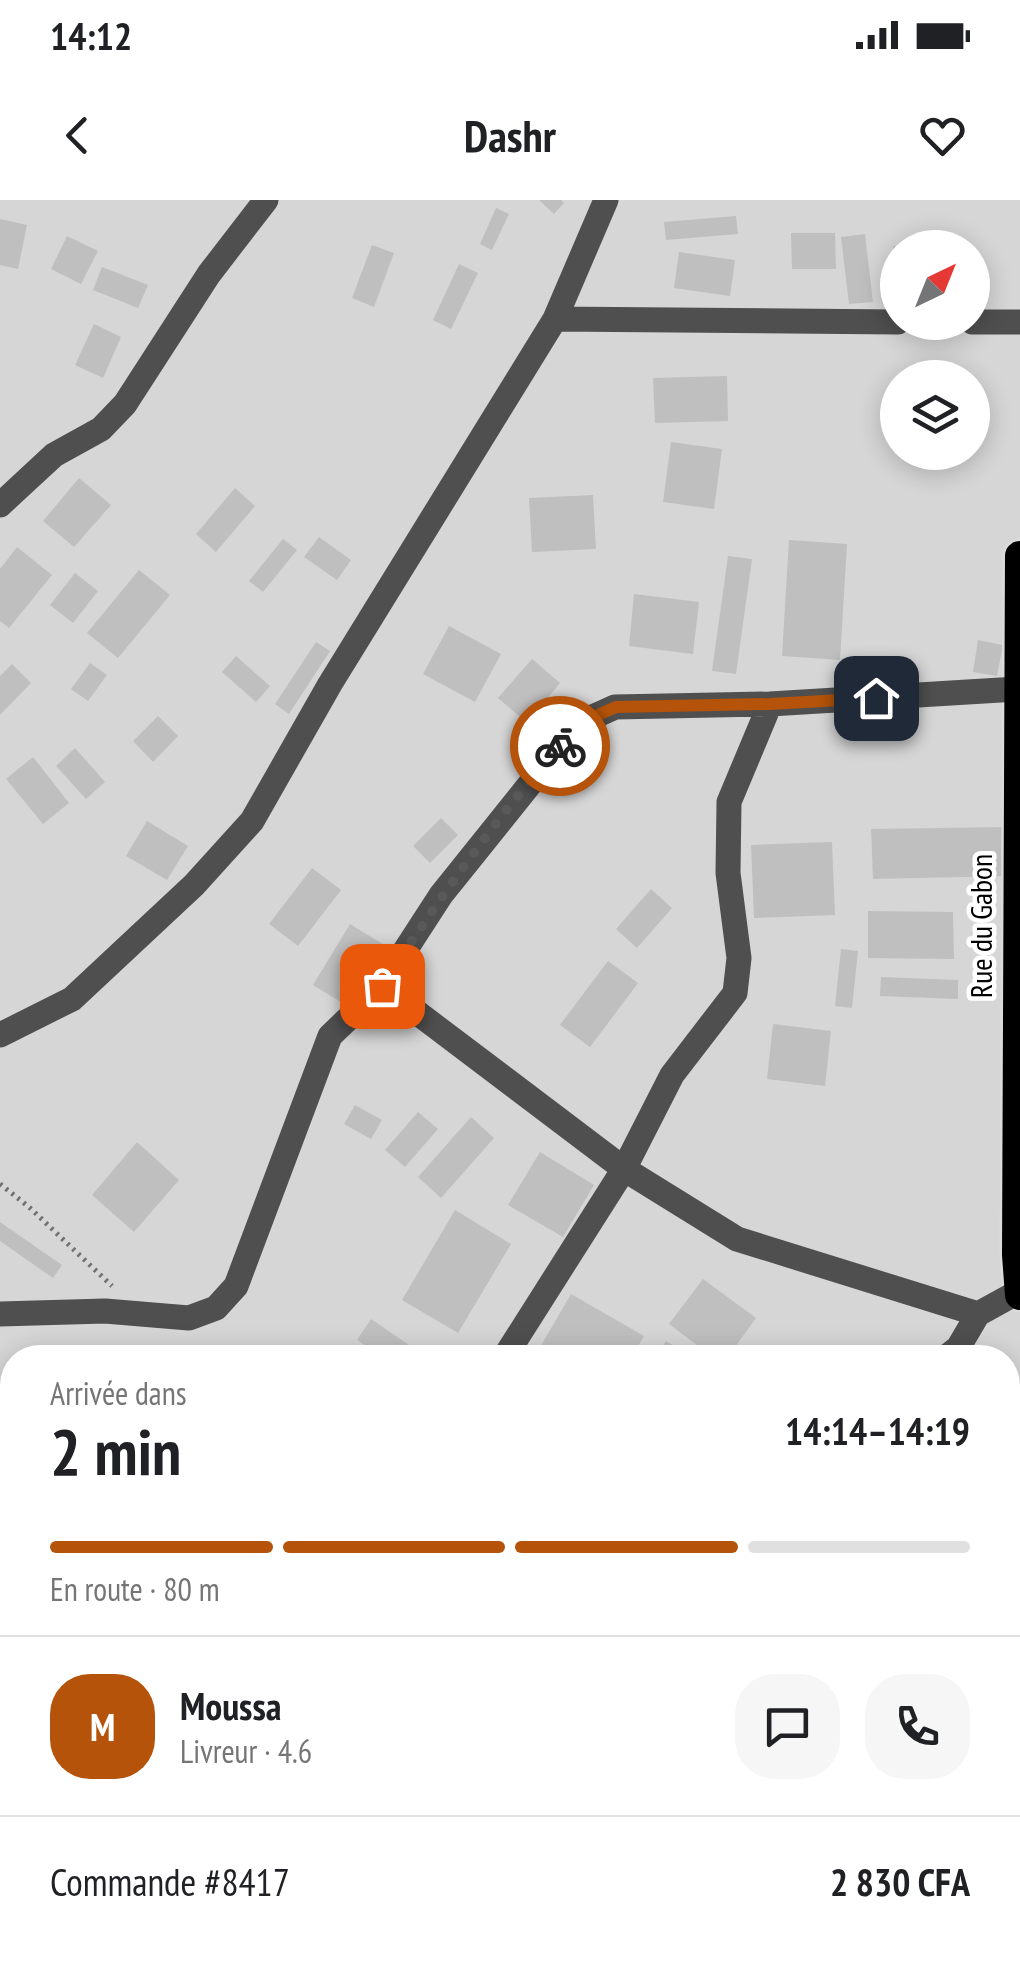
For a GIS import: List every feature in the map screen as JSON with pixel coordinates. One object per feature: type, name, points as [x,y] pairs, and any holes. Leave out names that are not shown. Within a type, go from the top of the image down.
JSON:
[{"type":"highway","name":"Rue du Gabon","points":[[1020,556],[1020,1293]]},
{"type":"street","points":[[0,505],[54,455],[101,428],[125,404],[209,274],[266,200]]},
{"type":"street","points":[[0,1035],[72,999],[194,885],[252,821],[330,684],[555,319],[605,201]]},
{"type":"street","points":[[555,319],[880,322]]},
{"type":"street","points":[[990,322],[1020,322]]},
{"type":"street","points":[[0,1314],[105,1311],[189,1318],[216,1308],[236,1286],[330,1036],[382,986],[441,894],[584,721],[616,707],[770,704],[1017,690]]},
{"type":"street","points":[[512,1345],[624,1169],[672,1075],[735,992],[739,958],[728,873],[729,802],[770,704]]},
{"type":"street","points":[[382,986],[624,1169],[737,1239],[978,1314]]},
{"type":"street","points":[[960,1345],[978,1314],[1020,1293]]},
{"type":"path","points":[[0,1184],[144,1315]]},
{"type":"shaded area","points":[[0,200],[1020,200],[1020,1345],[0,1345]]},
{"type":"building","points":[[539,200],[561,200],[564,203],[554,214]]},
{"type":"building","points":[[496,208],[509,214],[492,250],[480,244]]},
{"type":"building","points":[[736,216],[738,234],[666,240],[664,222]]},
{"type":"building","points":[[0,219],[27,225],[18,269],[0,265]]},
{"type":"building","points":[[791,233],[835,233],[836,269],[792,269]]},
{"type":"building","points":[[865,234],[873,302],[849,304],[841,237]]},
{"type":"building","points":[[67,236],[98,251],[81,284],[51,269]]},
{"type":"building","points":[[372,245],[394,253],[374,307],[352,298]]},
{"type":"building","points":[[679,252],[735,260],[730,296],[674,288]]},
{"type":"building","points":[[459,264],[478,273],[451,329],[433,320]]},
{"type":"building","points":[[102,267],[148,285],[138,308],[93,290]]},
{"type":"building","points":[[94,324],[121,337],[103,378],[75,365]]},
{"type":"building","points":[[727,376],[728,421],[655,423],[653,378]]},
{"type":"building","points":[[671,442],[722,449],[714,509],[663,502]]},
{"type":"building","points":[[79,478],[111,505],[74,547],[43,521]]},
{"type":"building","points":[[235,488],[255,506],[216,552],[196,534]]},
{"type":"building","points":[[593,495],[596,549],[532,552],[529,498]]},
{"type":"building","points":[[319,537],[351,560],[337,580],[304,557]]},
{"type":"building","points":[[283,539],[297,550],[263,592],[249,581]]},
{"type":"building","points":[[789,540],[847,544],[840,660],[782,656]]},
{"type":"building","points":[[17,547],[52,575],[9,628],[0,621],[0,569]]},
{"type":"building","points":[[728,556],[752,559],[736,674],[712,671]]},
{"type":"building","points":[[139,570],[170,595],[118,658],[87,633]]},
{"type":"building","points":[[75,573],[98,591],[73,623],[50,605]]},
{"type":"building","points":[[634,594],[699,602],[693,654],[629,646]]},
{"type":"building","points":[[449,626],[501,654],[475,702],[423,674]]},
{"type":"building","points":[[978,640],[1003,645],[997,676],[973,672]]},
{"type":"building","points":[[316,642],[330,651],[289,714],[275,704]]},
{"type":"building","points":[[236,656],[270,686],[256,702],[222,672]]},
{"type":"building","points":[[532,659],[560,683],[527,723],[498,698]]},
{"type":"building","points":[[90,663],[107,675],[88,701],[71,689]]},
{"type":"building","points":[[12,664],[31,683],[0,715],[0,676]]},
{"type":"building","points":[[158,716],[178,736],[153,762],[133,741]]},
{"type":"building","points":[[75,748],[105,782],[86,799],[56,766]]},
{"type":"building","points":[[33,757],[69,803],[43,824],[6,779]]},
{"type":"building","points":[[441,818],[458,835],[430,863],[413,846]]},
{"type":"building","points":[[147,821],[188,846],[167,880],[126,856]]},
{"type":"building","points":[[1008,827],[1009,876],[873,879],[871,829]]},
{"type":"building","points":[[832,842],[835,915],[754,918],[751,845]]},
{"type":"building","points":[[312,868],[341,890],[298,946],[269,924]]},
{"type":"building","points":[[651,889],[672,908],[637,948],[616,929]]},
{"type":"building","points":[[868,911],[953,912],[954,959],[868,958]]},
{"type":"building","points":[[350,924],[386,946],[349,1007],[313,985]]},
{"type":"building","points":[[841,949],[858,951],[852,1008],[835,1006]]},
{"type":"building","points":[[608,961],[638,983],[590,1047],[560,1025]]},
{"type":"building","points":[[881,977],[958,980],[958,999],[880,996]]},
{"type":"building","points":[[773,1024],[831,1031],[825,1086],[767,1079]]},
{"type":"building","points":[[355,1105],[382,1120],[371,1139],[344,1124]]},
{"type":"building","points":[[418,1112],[438,1129],[405,1167],[385,1150]]},
{"type":"building","points":[[471,1117],[494,1138],[441,1198],[418,1177]]},
{"type":"building","points":[[137,1142],[179,1180],[134,1232],[92,1195]]},
{"type":"building","points":[[540,1152],[594,1185],[563,1237],[508,1205]]},
{"type":"building","points":[[455,1210],[511,1244],[458,1333],[402,1300]]},
{"type":"building","points":[[0,1222],[62,1265],[53,1278],[0,1241]]},
{"type":"building","points":[[703,1279],[756,1318],[736,1345],[697,1345],[669,1324]]},
{"type":"building","points":[[571,1294],[644,1336],[639,1345],[541,1345]]},
{"type":"building","points":[[371,1319],[409,1345],[364,1345],[357,1340]]},
{"type":"way so far","points":[[382,986],[441,894],[560,746]]},
{"type":"route","points":[[560,746],[584,721],[616,707],[876,698]]}]
